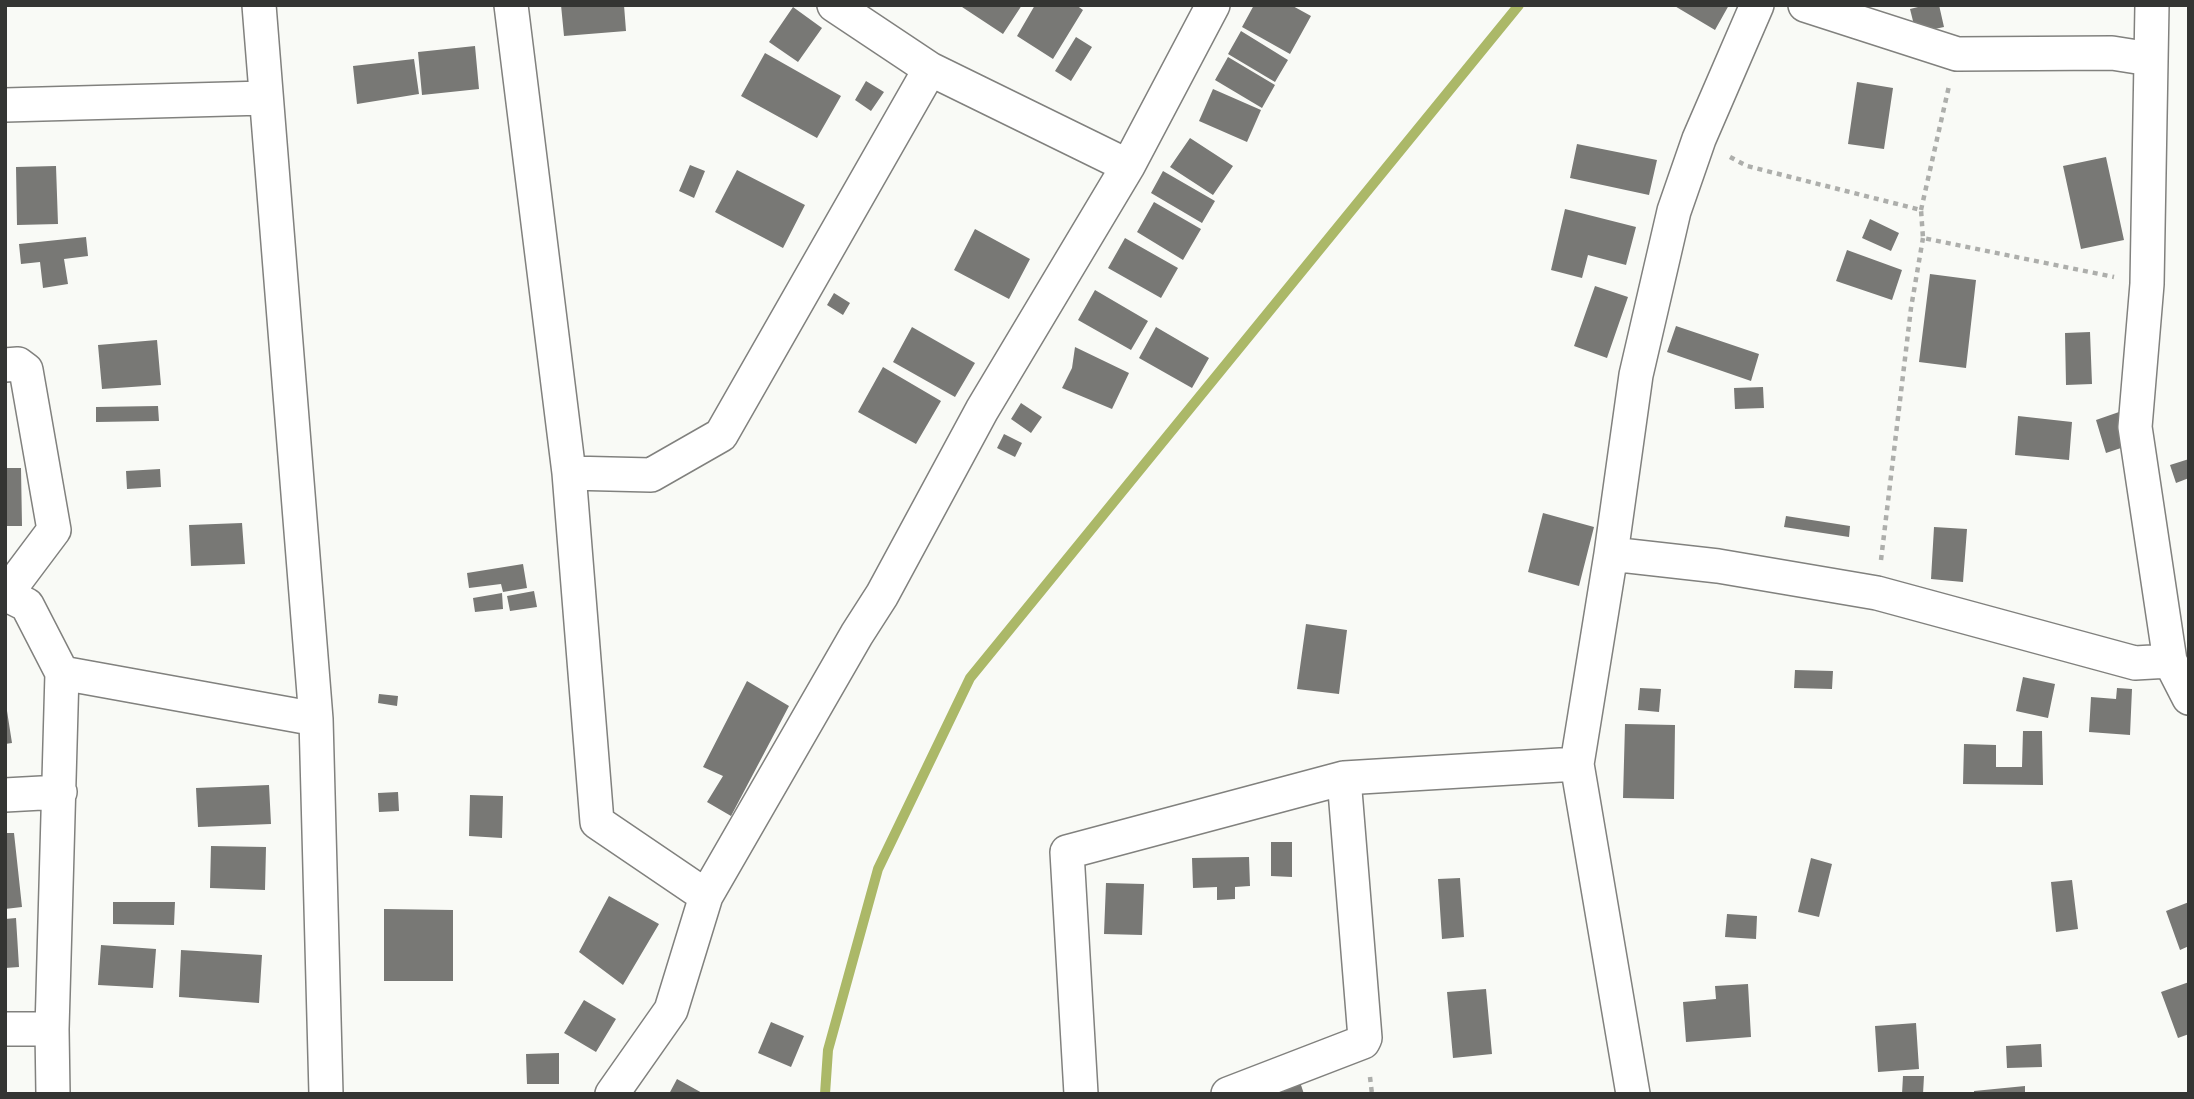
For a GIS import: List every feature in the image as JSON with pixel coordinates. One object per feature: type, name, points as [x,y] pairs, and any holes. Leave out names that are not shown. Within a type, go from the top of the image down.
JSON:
[{"type":"street","points":[[260,5],[265,98],[316,719],[326,1094]]},
{"type":"street","points":[[511,5],[569,472],[597,822],[706,896]]},
{"type":"street","points":[[834,5],[930,69],[1128,166]]},
{"type":"street","points":[[612,1094],[671,1010],[706,896],[882,595],[982,410],[1128,166],[1213,5]]},
{"type":"street","points":[[1633,1094],[1577,764],[1611,554],[1636,375],[1674,211],[1699,139],[1757,5]]},
{"type":"street","points":[[1805,5],[1957,54],[2112,53],[2150,59]]},
{"type":"street","points":[[2152,5],[2147,284],[2135,427],[2171,661],[2189,698]]},
{"type":"street","points":[[569,472],[651,475],[721,435],[930,69]]},
{"type":"street","points":[[5,106],[265,98]]},
{"type":"street","points":[[5,365],[18,364],[26,370],[54,530],[6,594],[27,605],[62,673],[52,1094]]},
{"type":"street","points":[[1611,554],[1718,566],[1877,593],[2135,663],[2171,661]]},
{"type":"street","points":[[62,673],[316,719]]},
{"type":"street","points":[[1081,1094],[1067,852],[1343,778],[1577,764]]},
{"type":"street","points":[[1228,1094],[1363,1042],[1365,1038],[1343,778]]},
{"type":"street","points":[[5,795],[60,792]]},
{"type":"street","points":[[5,1029],[52,1028]]},
{"type":"path","points":[[1877,593],[1911,309],[1923,238],[1922,210],[1957,54]]},
{"type":"path","points":[[1699,139],[1747,166],[1922,210]]},
{"type":"path","points":[[1923,238],[2147,284]]},
{"type":"building","points":[[561,5],[624,5],[626,31],[564,36]]},
{"type":"building","points":[[959,5],[1022,5],[1003,34]]},
{"type":"building","points":[[1035,5],[1076,5],[1083,10],[1053,59],[1017,36]]},
{"type":"building","points":[[1254,5],[1291,5],[1311,16],[1290,54],[1242,27]]},
{"type":"building","points":[[1673,5],[1729,5],[1715,30]]},
{"type":"building","points":[[1939,5],[1944,27],[1916,33],[1910,9]]},
{"type":"building","points":[[793,7],[822,28],[798,62],[769,42]]},
{"type":"building","points":[[1241,31],[1288,60],[1275,82],[1228,54]]},
{"type":"building","points":[[1076,37],[1092,47],[1071,81],[1055,71]]},
{"type":"building","points":[[475,46],[479,89],[422,95],[418,52]]},
{"type":"building","points":[[765,53],[841,96],[817,138],[741,96]]},
{"type":"building","points":[[1228,57],[1275,85],[1262,108],[1215,80]]},
{"type":"building","points":[[414,59],[419,94],[357,104],[353,66]]},
{"type":"building","points":[[866,81],[884,92],[871,111],[855,100]]},
{"type":"building","points":[[1857,82],[1893,88],[1884,149],[1848,144]]},
{"type":"building","points":[[1213,89],[1261,110],[1247,142],[1199,121]]},
{"type":"building","points":[[1190,138],[1233,166],[1213,195],[1170,167]]},
{"type":"building","points":[[1577,144],[1657,160],[1649,195],[1570,178]]},
{"type":"building","points":[[2106,157],[2124,240],[2081,249],[2063,166]]},
{"type":"building","points":[[690,165],[705,171],[694,198],[679,191]]},
{"type":"building","points":[[56,166],[58,224],[17,225],[16,167]]},
{"type":"building","points":[[737,170],[805,205],[783,248],[715,212]]},
{"type":"building","points":[[1163,171],[1215,201],[1202,223],[1151,193]]},
{"type":"building","points":[[1154,202],[1201,229],[1183,260],[1137,232]]},
{"type":"building","points":[[1565,209],[1636,227],[1626,265],[1588,255],[1582,278],[1551,270]]},
{"type":"building","points":[[1870,219],[1899,233],[1891,251],[1862,238]]},
{"type":"building","points":[[975,229],[1030,259],[1009,299],[954,270]]},
{"type":"building","points":[[86,237],[88,256],[64,259],[68,284],[43,288],[40,262],[21,264],[19,244]]},
{"type":"building","points":[[1125,238],[1178,268],[1161,298],[1108,268]]},
{"type":"building","points":[[1847,250],[1902,270],[1892,300],[1836,281]]},
{"type":"building","points":[[1930,274],[1976,280],[1966,368],[1919,362]]},
{"type":"building","points":[[1595,286],[1628,297],[1607,358],[1574,346]]},
{"type":"building","points":[[1095,290],[1148,321],[1131,350],[1078,320]]},
{"type":"building","points":[[834,293],[850,303],[843,315],[827,305]]},
{"type":"building","points":[[1676,326],[1759,354],[1751,381],[1667,352]]},
{"type":"building","points":[[912,327],[975,363],[955,397],[893,362]]},
{"type":"building","points":[[1156,327],[1209,358],[1192,388],[1139,358]]},
{"type":"building","points":[[2090,332],[2092,384],[2066,385],[2065,333]]},
{"type":"building","points":[[157,340],[161,385],[102,389],[98,345]]},
{"type":"building","points":[[1075,347],[1129,373],[1112,409],[1062,388],[1072,368]]},
{"type":"building","points":[[883,367],[941,401],[916,444],[858,412]]},
{"type":"building","points":[[1763,387],[1764,408],[1735,409],[1734,388]]},
{"type":"building","points":[[1021,403],[1042,417],[1031,433],[1011,419]]},
{"type":"building","points":[[158,406],[159,421],[96,422],[96,407]]},
{"type":"building","points":[[2119,412],[2130,445],[2106,453],[2096,420]]},
{"type":"building","points":[[2018,416],[2072,422],[2069,460],[2015,455]]},
{"type":"building","points":[[1004,434],[1022,443],[1015,457],[997,448]]},
{"type":"building","points":[[2189,459],[2189,478],[2176,483],[2170,465]]},
{"type":"building","points":[[5,468],[21,468],[22,526],[5,526]]},
{"type":"building","points":[[160,469],[161,487],[127,489],[126,471]]},
{"type":"building","points":[[1543,513],[1594,527],[1579,586],[1528,572]]},
{"type":"building","points":[[1786,516],[1850,526],[1849,537],[1784,527]]},
{"type":"building","points":[[242,523],[245,564],[191,566],[189,525]]},
{"type":"building","points":[[1934,527],[1967,529],[1963,582],[1931,579]]},
{"type":"building","points":[[523,564],[527,588],[503,592],[501,584],[469,588],[467,573]]},
{"type":"building","points":[[534,591],[537,607],[510,611],[507,596]]},
{"type":"building","points":[[502,593],[503,609],[475,612],[473,598]]},
{"type":"building","points":[[1306,624],[1347,630],[1339,694],[1297,689]]},
{"type":"building","points":[[1795,670],[1833,671],[1832,689],[1794,688]]},
{"type":"building","points":[[2023,677],[2055,684],[2048,718],[2016,711]]},
{"type":"building","points":[[747,681],[789,706],[731,816],[707,802],[723,776],[703,767]]},
{"type":"building","points":[[1640,688],[1661,689],[1659,712],[1638,710]]},
{"type":"building","points":[[2117,688],[2132,689],[2130,735],[2089,732],[2091,697],[2116,699]]},
{"type":"building","points":[[379,694],[398,696],[397,706],[378,703]]},
{"type":"building","points":[[5,698],[12,743],[5,744]]},
{"type":"building","points":[[1625,724],[1675,725],[1674,799],[1623,798]]},
{"type":"building","points":[[2023,731],[2042,731],[2043,785],[1963,784],[1964,744],[1996,745],[1996,767],[2022,767]]},
{"type":"building","points":[[269,785],[271,824],[198,827],[196,788]]},
{"type":"building","points":[[398,792],[399,811],[379,812],[378,793]]},
{"type":"building","points":[[470,795],[503,796],[502,838],[469,836]]},
{"type":"building","points":[[5,833],[14,833],[22,907],[5,909]]},
{"type":"building","points":[[1271,842],[1292,842],[1292,877],[1271,876]]},
{"type":"building","points":[[211,846],[266,847],[265,890],[210,888]]},
{"type":"building","points":[[1249,857],[1250,886],[1235,887],[1235,899],[1217,900],[1217,887],[1193,888],[1192,858]]},
{"type":"building","points":[[1811,858],[1832,864],[1819,917],[1798,912]]},
{"type":"building","points":[[1460,878],[1464,937],[1442,939],[1438,879]]},
{"type":"building","points":[[2072,880],[2078,929],[2056,932],[2051,882]]},
{"type":"building","points":[[1106,883],[1144,884],[1142,935],[1104,934]]},
{"type":"building","points":[[609,896],[659,924],[623,985],[579,952]]},
{"type":"building","points":[[113,902],[175,902],[174,925],[113,924]]},
{"type":"building","points":[[2189,902],[2189,946],[2180,950],[2166,911]]},
{"type":"building","points":[[384,909],[453,910],[453,981],[384,981]]},
{"type":"building","points":[[1727,914],[1757,916],[1756,939],[1725,937]]},
{"type":"building","points":[[16,918],[19,967],[5,968],[5,919]]},
{"type":"building","points":[[101,945],[156,949],[153,988],[98,985]]},
{"type":"building","points":[[181,950],[262,955],[259,1003],[179,997]]},
{"type":"building","points":[[2189,982],[2189,1034],[2178,1038],[2161,992]]},
{"type":"building","points":[[1748,984],[1751,1037],[1686,1042],[1683,1002],[1716,999],[1715,986]]},
{"type":"building","points":[[1486,989],[1492,1054],[1453,1058],[1447,992]]},
{"type":"building","points":[[584,1000],[616,1019],[596,1052],[564,1033]]},
{"type":"building","points":[[771,1022],[804,1036],[791,1067],[758,1053]]},
{"type":"building","points":[[1916,1023],[1919,1069],[1878,1072],[1875,1026]]},
{"type":"building","points":[[2041,1044],[2042,1067],[2007,1068],[2006,1046]]},
{"type":"building","points":[[559,1053],[559,1084],[527,1084],[526,1054]]},
{"type":"building","points":[[1903,1076],[1924,1076],[1923,1094],[1902,1094]]},
{"type":"building","points":[[677,1079],[704,1094],[669,1094]]},
{"type":"building","points":[[1300,1082],[1304,1094],[1284,1094],[1282,1087]]},
{"type":"building","points":[[2025,1086],[2025,1094],[1974,1094],[1974,1091]]},
{"type":"waterway","points":[[825,1094],[828,1050],[878,869],[970,678],[1519,5]]}]
